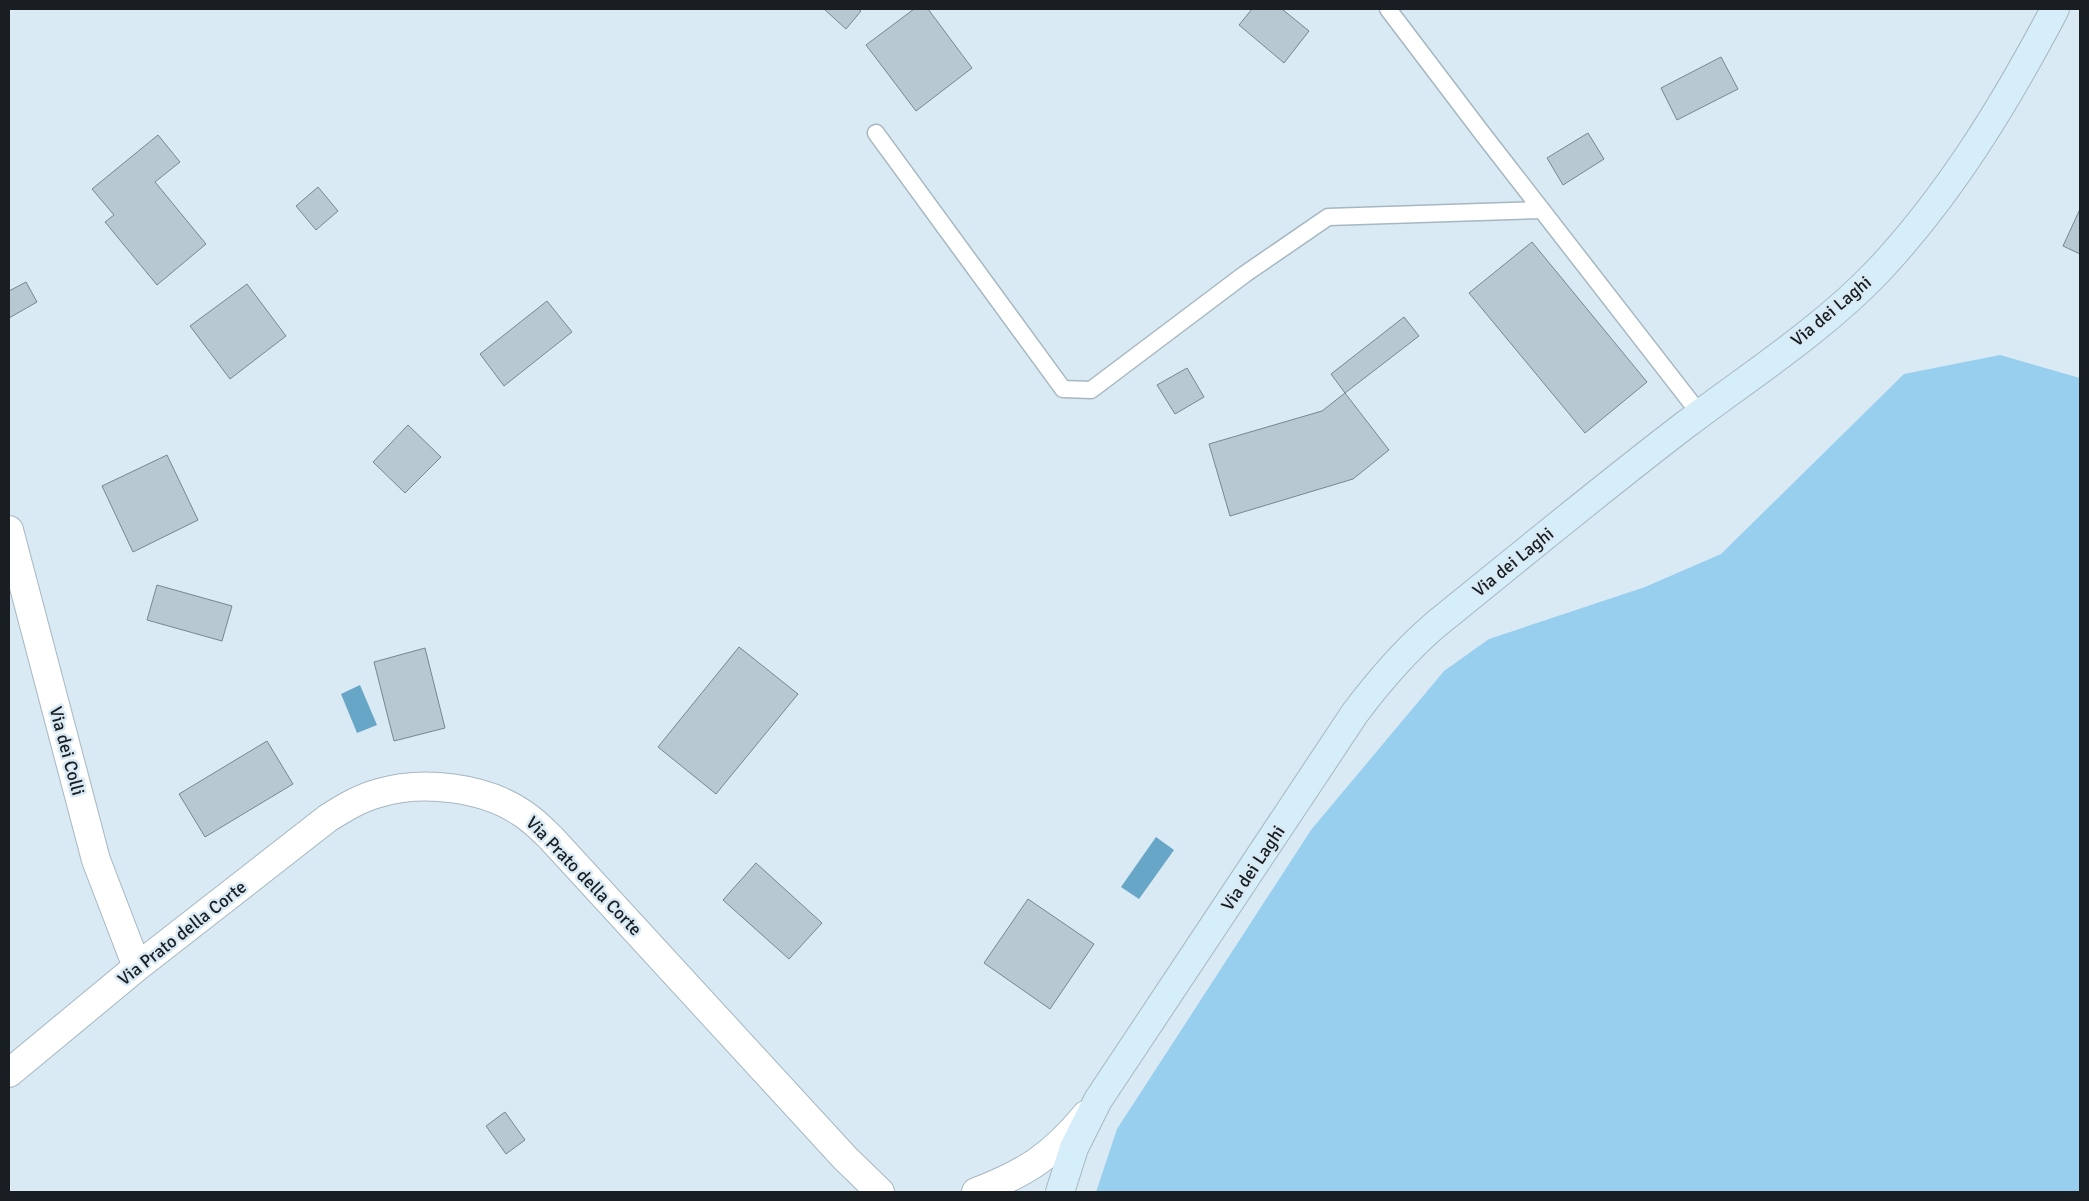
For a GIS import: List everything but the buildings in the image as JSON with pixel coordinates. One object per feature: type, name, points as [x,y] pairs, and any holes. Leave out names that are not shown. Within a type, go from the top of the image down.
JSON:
[{"type":"main road","name":"Via dei Laghi","points":[[1060,1192],[1074,1148],[1098,1100],[1355,713],[1380,680],[1435,625],[1700,414],[1834,313],[1863,286],[1901,245],[1938,199],[1999,110],[2055,9]]},
{"type":"street","name":"Via dei Colli","points":[[9,530],[96,860],[137,967]]},
{"type":"street","name":"Via Prato della Corte","points":[[9,1073],[137,967],[309,832],[347,806],[378,793],[415,787],[452,788],[481,795],[521,812],[551,838],[845,1158],[880,1192]]},
{"type":"street","points":[[976,1192],[1009,1179],[1040,1161],[1065,1140],[1098,1100]]},
{"type":"lane","points":[[1388,9],[1700,414]]},
{"type":"lane","points":[[876,132],[1063,389],[1091,390],[1245,274],[1328,217],[1542,210]]},
{"type":"shaded area","points":[[2000,355],[2080,378],[2080,1192],[1096,1192],[1117,1129],[1311,830],[1444,671],[1489,639],[1645,587],[1721,554],[1904,374]]},
{"type":"shaded area","points":[[360,685],[377,725],[357,733],[341,694]]},
{"type":"shaded area","points":[[1156,837],[1174,850],[1139,899],[1121,887]]}]
